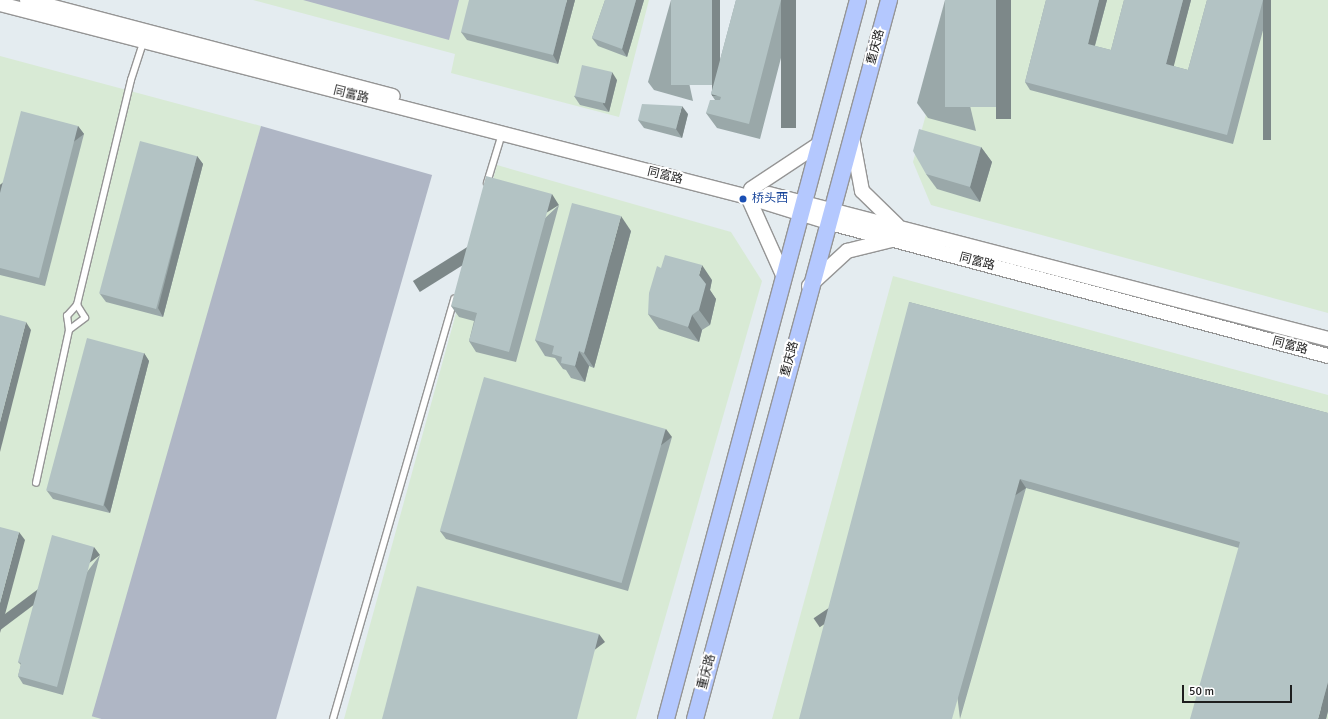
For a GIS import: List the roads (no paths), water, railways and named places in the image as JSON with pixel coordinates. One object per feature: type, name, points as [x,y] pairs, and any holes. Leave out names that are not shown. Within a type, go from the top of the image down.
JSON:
[{"type":"main road","points":[[666,719],[801,208],[858,0]]},
{"type":"main road","name":"重庆路","points":[[695,719],[809,287],[831,216],[889,0]]},
{"type":"street","name":"同富路","points":[[27,0],[749,193],[831,216],[892,239],[1328,356]]},
{"type":"street","name":"同富路","points":[[0,4],[502,134],[749,193]]},
{"type":"street","points":[[852,136],[862,191],[897,225]]},
{"type":"street","points":[[784,277],[749,193],[819,144]]},
{"type":"street","name":"同富路","points":[[831,216],[897,225],[1328,339]]},
{"type":"street","points":[[809,287],[847,251],[892,239]]},
{"type":"lane","points":[[36,483],[69,330],[67,316],[77,306],[130,80],[144,41]]},
{"type":"lane","points":[[486,187],[502,134]]},
{"type":"lane","points":[[333,719],[455,295]]},
{"type":"lane","points":[[69,330],[85,318],[77,306]]},
{"type":"place","name":"桥头西","points":[[743,199]]}]
